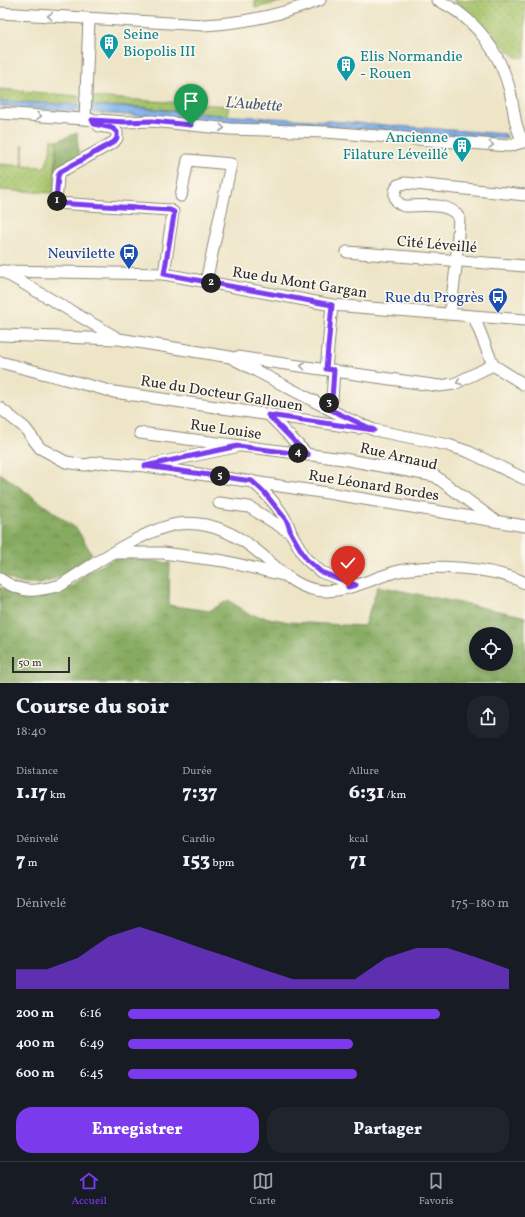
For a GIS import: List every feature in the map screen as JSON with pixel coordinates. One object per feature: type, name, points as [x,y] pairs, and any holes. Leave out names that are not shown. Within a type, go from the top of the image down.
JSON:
[{"type":"street","points":[[0,13],[203,25],[224,24],[269,16],[320,0]]},
{"type":"street","points":[[0,113],[87,114],[125,122],[152,121],[230,129],[325,132],[509,146],[524,143],[517,132],[506,78],[492,47],[469,20],[437,0]]},
{"type":"street","points":[[89,18],[87,114],[94,124],[112,128],[117,132],[117,138],[114,142],[60,172],[58,176],[56,203],[170,210],[174,212],[164,274]]},
{"type":"street","points":[[181,196],[188,160],[231,164],[206,282]]},
{"type":"street","points":[[450,314],[456,267],[455,260],[459,218],[451,209],[443,207],[404,206],[398,204],[394,198],[395,189],[398,185],[405,183],[525,195]]},
{"type":"street","name":"Cité Léveillé","points":[[347,252],[525,266]]},
{"type":"street","points":[[1,271],[119,339]]},
{"type":"street","name":"Rue du Mont Gargan","points":[[1,271],[164,274],[332,305],[525,320]]},
{"type":"street","points":[[327,408],[332,399],[330,370],[332,305]]},
{"type":"street","points":[[474,316],[494,365],[525,385]]},
{"type":"street","points":[[0,335],[119,339],[439,386],[454,384],[494,365]]},
{"type":"street","points":[[230,356],[327,408],[374,430],[448,445],[469,452],[525,479]]},
{"type":"street","name":"Rue du Docteur Gallouen","points":[[0,362],[114,392],[374,430]]},
{"type":"street","name":"Rue Léonard Bordes","points":[[0,408],[24,428],[40,448],[66,462],[85,465],[101,462],[145,466],[252,481],[525,526]]},
{"type":"street","points":[[268,415],[308,455]]},
{"type":"street","name":"Rue Louise","points":[[140,433],[219,442],[238,446],[308,455]]},
{"type":"street","points":[[145,466],[238,446]]},
{"type":"street","name":"Rue Arnaud","points":[[308,455],[343,459],[435,476],[495,520]]},
{"type":"street","points":[[252,481],[264,492],[287,521],[291,533],[306,559],[321,572],[356,585]]},
{"type":"street","points":[[219,503],[249,507],[291,533]]},
{"type":"street","points":[[0,579],[12,587],[31,591],[61,585],[152,531],[178,524],[192,523],[214,527],[241,539],[286,576],[301,585],[317,590],[336,590],[414,568],[443,568],[496,572],[510,575],[525,583]]},
{"type":"street","points":[[114,553],[168,554],[224,562],[286,576]]},
{"type":"green space","points":[[255,0],[288,0],[255,8]]},
{"type":"green space","points":[[453,0],[525,0],[525,57],[517,58]]},
{"type":"green space","points":[[0,89],[78,96],[78,106],[0,101]]},
{"type":"green space","points":[[92,97],[228,106],[228,116],[137,107],[91,106]]},
{"type":"green space","points":[[77,133],[79,159],[56,172],[57,141]]},
{"type":"green space","points":[[51,140],[57,140],[54,193],[0,190],[0,164],[22,166],[23,144],[23,166],[45,167],[50,153]]},
{"type":"green space","points":[[0,473],[77,529],[92,554],[70,570],[49,582],[26,584],[14,581],[0,574]]},
{"type":"green space","points":[[117,557],[170,563],[169,605],[209,611],[229,600],[248,614],[289,622],[364,626],[378,586],[518,615],[525,617],[525,683],[0,683],[0,587],[17,596],[47,595],[72,586],[88,572]]},
{"type":"water","points":[[0,101],[141,108],[216,115],[330,121],[506,134],[507,139],[311,125],[211,121],[0,106]]},
{"type":"place","name":"Seine Biopolis III","points":[[109,60]]},
{"type":"place","name":"Elis Normandie - Rouen","points":[[346,82]]},
{"type":"place","name":"Ancienne Filature Léveillé","points":[[462,163]]},
{"type":"place","name":"Neuvilette","points":[[129,270]]},
{"type":"place","name":"Rue du Progrès","points":[[498,314]]},
{"type":"route","points":[[191,125],[152,121],[125,122],[92,120],[94,124],[115,130],[117,132],[117,138],[114,142],[60,172],[58,176],[56,203],[170,210],[174,212],[174,215],[164,274],[332,305],[326,369],[334,370],[332,399],[327,408],[374,430],[268,415],[308,455],[238,446],[145,466],[252,481],[264,492],[287,521],[291,533],[306,559],[321,572],[356,585],[348,587]]},
{"type":"water label","name":"L'Aubette","points":[[254,103]]}]
